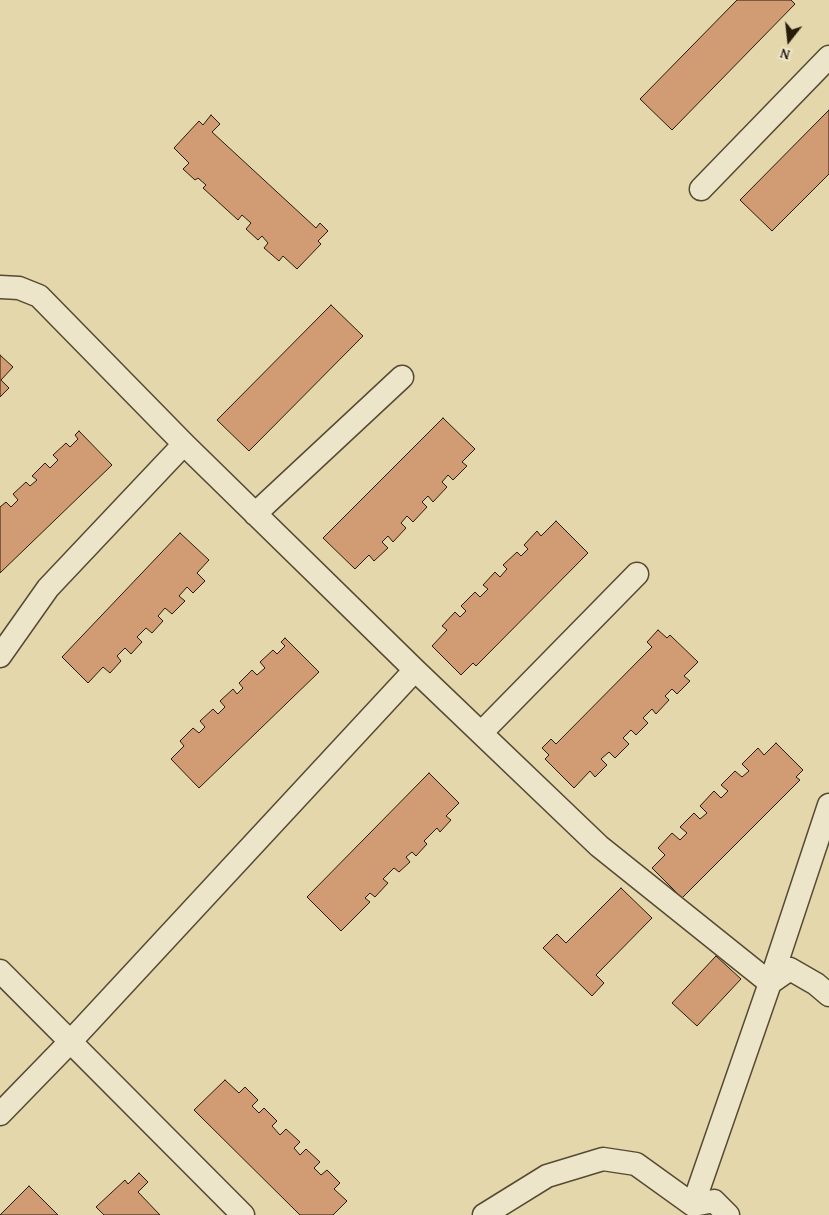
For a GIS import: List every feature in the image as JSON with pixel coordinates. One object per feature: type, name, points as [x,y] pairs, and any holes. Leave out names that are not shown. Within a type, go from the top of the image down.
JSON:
[{"type":"street","points":[[701,189],[829,57]]},
{"type":"street","points":[[0,287],[19,288],[39,296],[255,514],[599,846],[770,983]]},
{"type":"street","points":[[255,514],[402,377]]},
{"type":"street","points":[[0,656],[48,588],[184,444]]},
{"type":"street","points":[[482,733],[637,574]]},
{"type":"street","points":[[0,1114],[70,1042],[415,670]]},
{"type":"street","points":[[694,1205],[829,805]]},
{"type":"street","points":[[770,983],[790,969],[816,984],[829,995]]},
{"type":"street","points":[[0,971],[243,1215]]},
{"type":"street","points":[[484,1215],[547,1176],[603,1159],[636,1164],[694,1205],[714,1201],[728,1215]]},
{"type":"building","points":[[737,0],[791,0],[795,4],[672,130],[640,99]]},
{"type":"building","points":[[829,110],[829,174],[772,231],[740,200]]},
{"type":"building","points":[[211,115],[220,124],[212,132],[316,228],[320,223],[328,231],[318,241],[321,244],[297,269],[283,256],[279,261],[264,248],[268,243],[262,236],[258,240],[246,229],[251,223],[242,215],[238,220],[203,188],[206,185],[198,178],[195,180],[183,169],[189,163],[174,148],[199,121],[203,125]]},
{"type":"building","points":[[331,305],[363,336],[249,451],[217,420]]},
{"type":"building","points":[[0,355],[13,367],[1,380],[9,388],[0,397]]},
{"type":"building","points":[[443,418],[475,449],[462,462],[467,466],[453,480],[448,475],[442,482],[447,487],[433,502],[428,496],[422,502],[427,507],[413,522],[407,516],[401,523],[406,528],[393,542],[388,536],[382,542],[388,548],[374,561],[369,555],[355,569],[323,538]]},
{"type":"building","points":[[79,431],[112,465],[0,573],[0,507],[6,502],[11,507],[18,500],[13,494],[26,482],[30,486],[37,480],[32,476],[45,463],[50,468],[58,460],[53,455],[66,443],[70,447],[78,439],[75,435]]},
{"type":"building","points":[[556,521],[588,553],[476,666],[473,663],[461,675],[432,646],[447,630],[442,626],[455,612],[460,617],[466,611],[461,606],[475,592],[480,597],[488,589],[483,585],[495,572],[500,577],[507,569],[503,565],[517,552],[521,556],[528,549],[524,545],[537,531],[541,536]]},
{"type":"building","points":[[180,533],[209,560],[197,573],[205,581],[193,593],[187,587],[179,596],[185,601],[172,614],[165,608],[158,616],[163,621],[152,633],[146,628],[137,637],[142,642],[131,654],[125,648],[117,656],[121,661],[110,673],[103,667],[88,683],[62,657]]},
{"type":"building","points":[[658,630],[667,638],[670,635],[698,662],[684,676],[690,681],[677,694],[672,689],[665,696],[669,700],[656,714],[652,709],[643,718],[648,723],[636,735],[631,730],[623,738],[629,744],[615,758],[609,752],[601,759],[607,765],[595,777],[590,771],[574,788],[545,759],[549,755],[542,748],[551,739],[556,744],[652,647],[647,642]]},
{"type":"building","points":[[285,638],[319,672],[199,788],[171,759],[184,746],[180,741],[193,728],[199,733],[205,727],[200,721],[213,709],[218,714],[225,707],[220,701],[233,689],[237,694],[243,688],[239,683],[252,670],[257,675],[265,668],[260,662],[273,650],[277,654],[285,646],[281,642]]},
{"type":"building","points":[[776,743],[803,770],[796,777],[800,780],[682,898],[652,868],[665,855],[658,848],[672,833],[680,840],[687,833],[680,827],[694,813],[700,819],[707,813],[700,806],[714,791],[721,798],[728,791],[721,785],[735,771],[742,777],[749,771],[742,764],[758,748],[764,755]]},
{"type":"building","points":[[429,773],[459,803],[446,816],[451,820],[440,832],[437,828],[424,841],[427,844],[416,856],[412,852],[406,857],[410,862],[399,872],[394,868],[383,879],[388,883],[375,897],[370,893],[365,898],[370,902],[341,931],[307,897]]},
{"type":"building","points":[[621,888],[652,918],[596,975],[604,983],[592,996],[543,948],[557,934],[566,943]]},
{"type":"building","points":[[716,956],[741,979],[697,1026],[672,1003]]},
{"type":"building","points":[[225,1080],[239,1093],[245,1087],[258,1100],[252,1106],[259,1113],[264,1108],[277,1121],[272,1126],[280,1135],[286,1129],[300,1142],[294,1148],[300,1155],[306,1149],[320,1162],[314,1168],[321,1175],[327,1170],[340,1183],[334,1189],[347,1201],[333,1215],[300,1215],[194,1110]]},
{"type":"building","points":[[139,1173],[148,1182],[138,1192],[160,1215],[104,1215],[96,1207],[125,1180],[128,1184]]},
{"type":"building","points":[[29,1186],[58,1215],[0,1215]]}]
